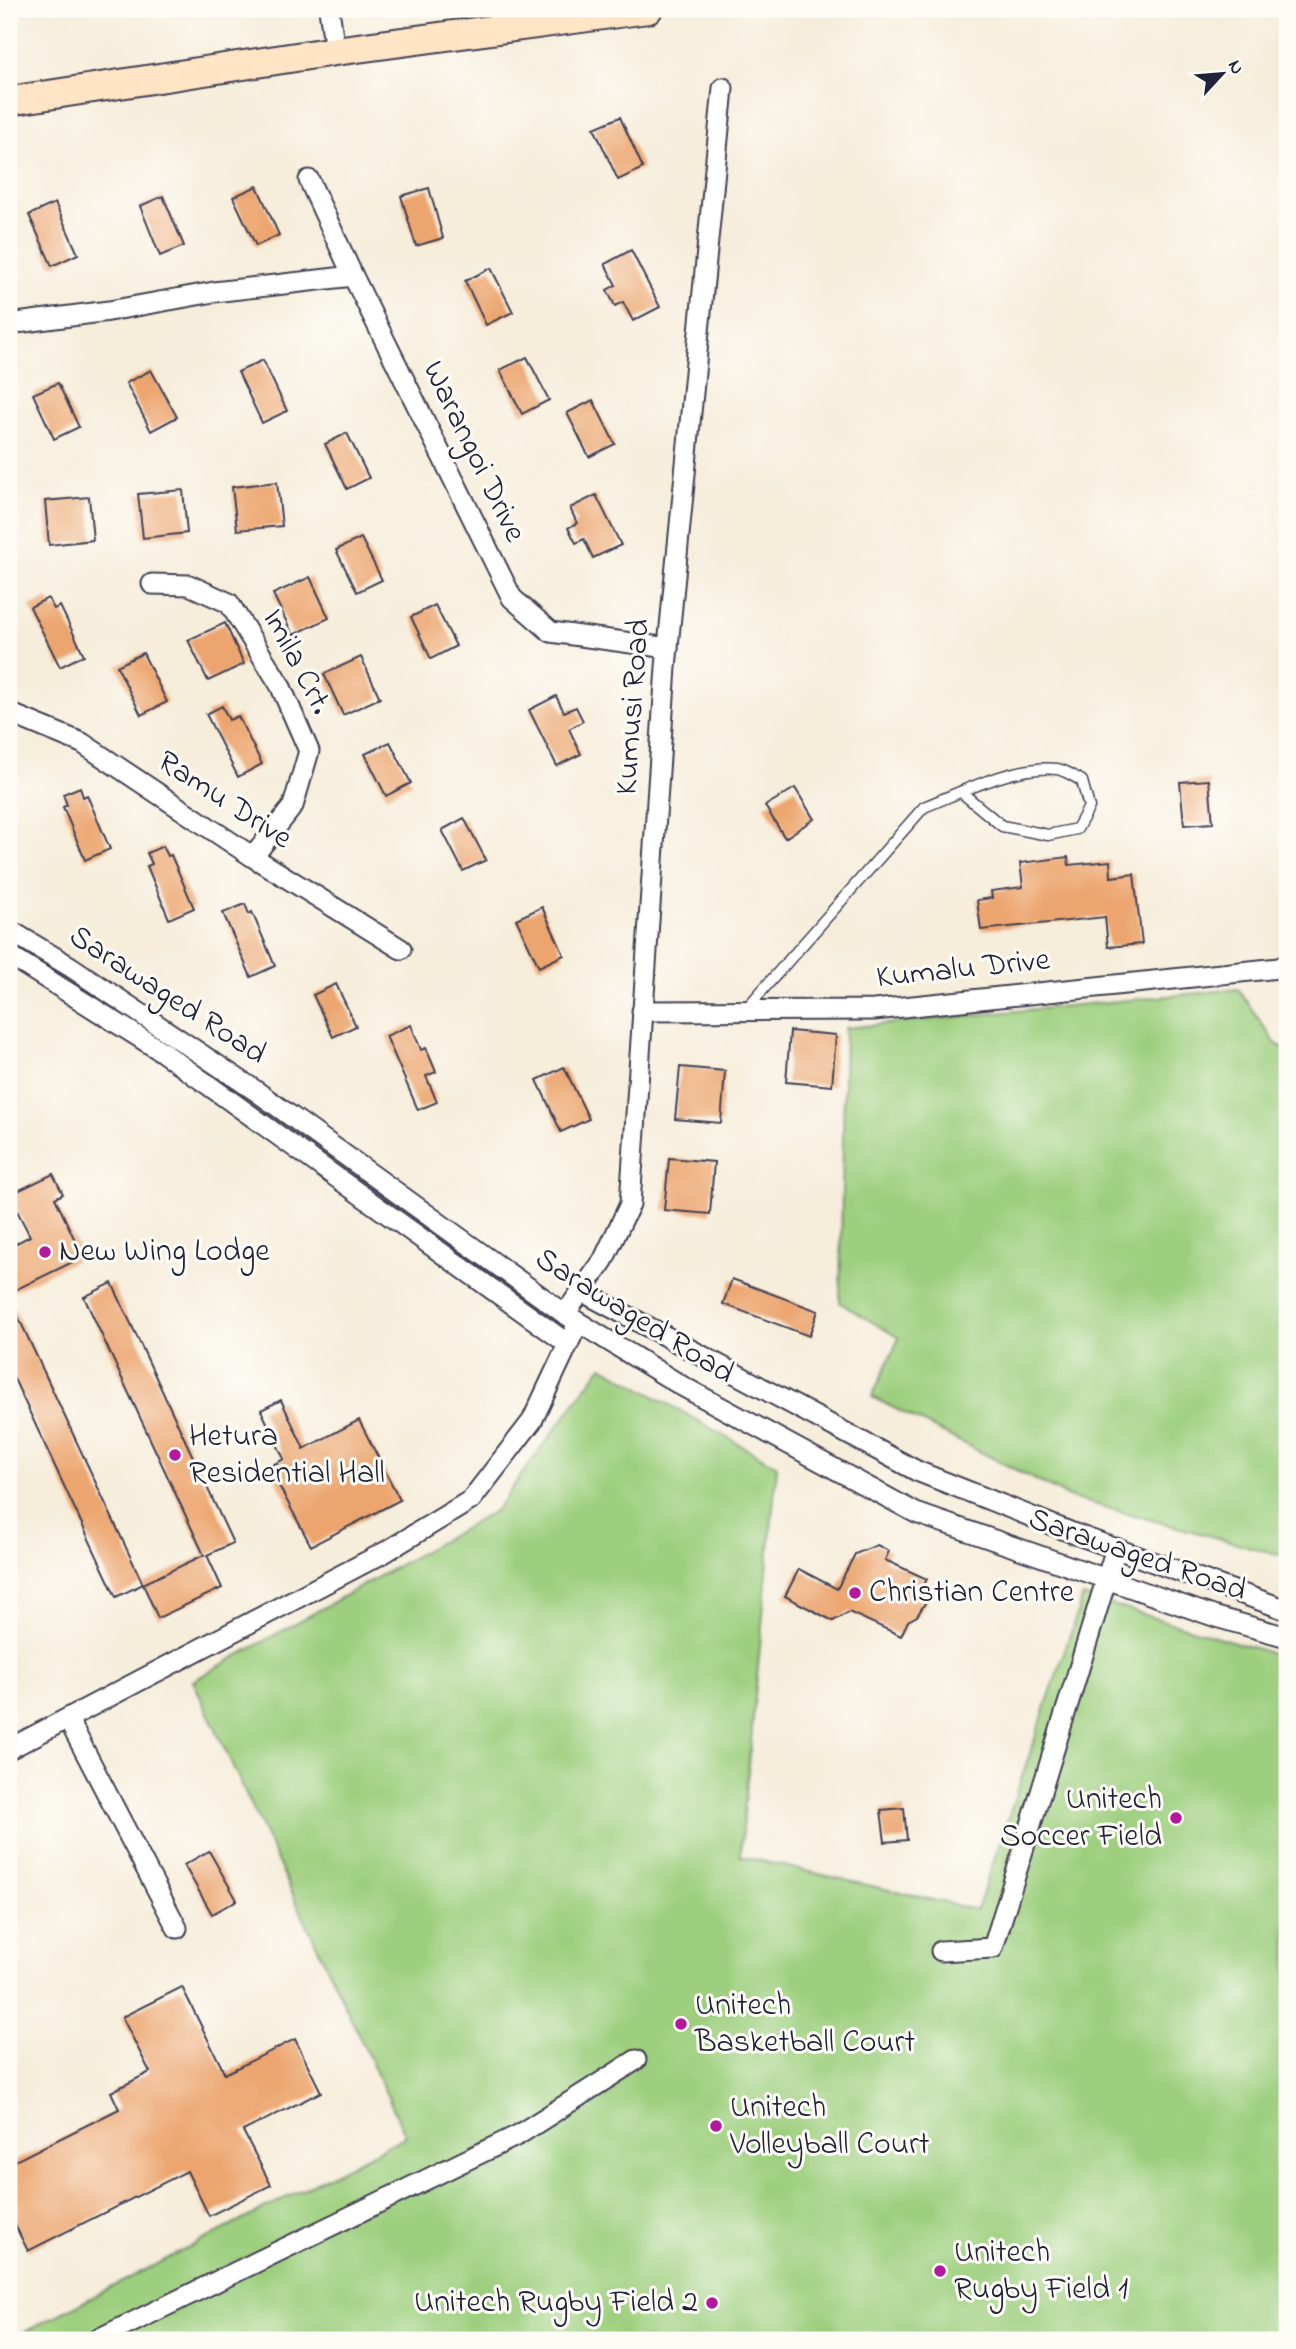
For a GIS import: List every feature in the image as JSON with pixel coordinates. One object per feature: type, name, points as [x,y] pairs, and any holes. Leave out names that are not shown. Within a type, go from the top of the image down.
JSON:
[{"type":"main road","points":[[9,101],[335,51],[648,9]]},
{"type":"street","points":[[329,9],[335,51]]},
{"type":"street","name":"Kumusi Road","points":[[9,1749],[387,1551],[471,1500],[532,1421],[568,1344],[571,1318],[581,1291],[603,1261],[630,1204],[668,648],[723,88]]},
{"type":"street","name":"Warangoi Drive","points":[[309,180],[353,276],[512,598],[551,632],[668,648]]},
{"type":"street","points":[[9,324],[109,311],[214,292],[353,276]]},
{"type":"street","name":"Imila Crt.","points":[[152,584],[189,585],[229,603],[281,685],[309,751],[292,806],[253,857]]},
{"type":"street","name":"Ramu Drive","points":[[9,712],[82,743],[253,857],[401,949]]},
{"type":"street","name":"Sarawaged Road","points":[[9,930],[71,967],[256,1091],[571,1318],[681,1386],[916,1513],[1216,1617],[1287,1637]]},
{"type":"street","points":[[9,955],[162,1051],[568,1344]]},
{"type":"street","name":"Kumalu Drive","points":[[642,1011],[874,1010],[1279,968],[1287,964]]},
{"type":"street","points":[[581,1291],[917,1471],[1287,1610]]},
{"type":"street","points":[[941,1951],[993,1948],[1116,1548]]},
{"type":"street","points":[[68,1718],[177,1928]]},
{"type":"street","points":[[96,2340],[517,2135],[636,2060]]},
{"type":"lane","points":[[745,1010],[924,807],[961,792],[1012,773],[1059,769],[1082,781],[1089,807],[1077,828],[1048,835],[1002,826],[961,792]]},
{"type":"green space","points":[[1238,989],[1276,1044],[1287,1049],[1287,1557],[1071,1498],[872,1397],[899,1338],[840,1303],[845,1028]]},
{"type":"green space","points":[[602,1366],[777,1466],[740,1856],[977,1910],[1083,1596],[1287,1658],[1287,2340],[9,2340],[406,2136],[193,1681],[495,1511]]},
{"type":"building","points":[[620,117],[643,168],[618,180],[594,128]]},
{"type":"building","points":[[257,186],[279,235],[256,246],[233,197]]},
{"type":"building","points":[[429,188],[443,238],[416,246],[401,196]]},
{"type":"building","points":[[163,196],[184,246],[160,256],[140,206]]},
{"type":"building","points":[[55,203],[78,254],[52,266],[29,215]]},
{"type":"building","points":[[631,250],[660,307],[633,321],[623,302],[615,306],[607,290],[616,285],[605,264]]},
{"type":"building","points":[[491,268],[513,312],[486,325],[465,281]]},
{"type":"building","points":[[527,357],[549,400],[522,414],[500,370]]},
{"type":"building","points":[[263,360],[287,411],[262,423],[238,372]]},
{"type":"building","points":[[151,370],[177,417],[151,431],[126,383]]},
{"type":"building","points":[[58,383],[79,427],[54,439],[33,394]]},
{"type":"building","points":[[593,400],[615,444],[589,457],[567,413]]},
{"type":"building","points":[[347,433],[369,478],[347,489],[325,444]]},
{"type":"building","points":[[277,482],[282,526],[237,530],[232,487]]},
{"type":"building","points":[[183,490],[187,533],[143,538],[138,494]]},
{"type":"building","points":[[596,495],[621,545],[593,558],[584,539],[576,543],[568,528],[577,523],[570,508]]},
{"type":"building","points":[[89,497],[93,540],[49,545],[45,501]]},
{"type":"building","points":[[361,538],[382,580],[357,592],[336,550]]},
{"type":"building","points":[[310,577],[329,618],[293,635],[273,594]]},
{"type":"building","points":[[48,598],[54,609],[60,606],[84,655],[60,667],[30,607]]},
{"type":"building","points":[[435,605],[456,646],[431,659],[411,617]]},
{"type":"building","points":[[225,623],[244,664],[208,681],[188,640]]},
{"type":"building","points":[[143,653],[167,702],[141,715],[117,666]]},
{"type":"building","points":[[361,657],[380,698],[343,715],[324,674]]},
{"type":"building","points":[[556,696],[564,712],[576,707],[583,721],[569,729],[581,754],[557,766],[529,710]]},
{"type":"building","points":[[222,706],[229,720],[238,716],[262,764],[238,777],[206,714]]},
{"type":"building","points":[[390,742],[411,783],[386,796],[365,754]]},
{"type":"building","points":[[1209,780],[1213,823],[1184,825],[1180,782]]},
{"type":"building","points":[[80,787],[83,797],[87,795],[110,849],[85,860],[63,807],[67,805],[63,794]]},
{"type":"building","points":[[795,788],[814,819],[785,838],[765,806]]},
{"type":"building","points":[[464,818],[486,860],[463,871],[442,830]]},
{"type":"building","points":[[163,846],[168,856],[171,855],[194,908],[169,919],[147,866],[152,864],[147,853]]},
{"type":"building","points":[[1068,857],[1069,865],[1110,861],[1111,877],[1134,874],[1142,944],[1108,947],[1105,917],[981,930],[977,900],[992,898],[991,891],[1023,887],[1020,863]]},
{"type":"building","points":[[245,904],[249,914],[252,912],[275,966],[251,977],[223,913]]},
{"type":"building","points":[[542,907],[564,955],[539,967],[516,919]]},
{"type":"building","points":[[336,984],[356,1026],[333,1037],[313,995]]},
{"type":"building","points":[[411,1025],[421,1050],[426,1048],[436,1072],[426,1076],[437,1102],[418,1110],[386,1036]]},
{"type":"building","points":[[790,1031],[836,1035],[832,1086],[786,1082]]},
{"type":"building","points":[[564,1067],[589,1119],[561,1132],[537,1080]]},
{"type":"building","points":[[680,1067],[725,1071],[721,1123],[675,1119]]},
{"type":"building","points":[[669,1158],[714,1162],[710,1214],[664,1210]]},
{"type":"building","points":[[53,1174],[63,1194],[55,1198],[83,1257],[9,1293],[9,1247],[30,1236],[9,1195]]},
{"type":"building","points":[[732,1279],[818,1311],[809,1336],[723,1304]]},
{"type":"building","points":[[112,1283],[233,1543],[207,1555],[222,1588],[158,1618],[143,1584],[204,1555],[84,1297]]},
{"type":"building","points":[[9,1297],[143,1584],[116,1597],[9,1368]]},
{"type":"building","points":[[281,1400],[304,1449],[359,1420],[400,1500],[311,1546],[269,1467],[284,1459],[261,1410]]},
{"type":"building","name":"Christian Centre","points":[[877,1545],[889,1551],[885,1560],[927,1579],[921,1591],[927,1600],[917,1616],[908,1621],[901,1636],[849,1612],[833,1621],[785,1596],[799,1569],[837,1589],[855,1554]]},
{"type":"building","points":[[904,1808],[907,1840],[885,1842],[881,1810]]},
{"type":"building","points":[[209,1851],[237,1900],[212,1914],[184,1865]]},
{"type":"building","points":[[182,1987],[225,2074],[295,2039],[321,2092],[243,2131],[271,2185],[209,2216],[187,2171],[28,2251],[9,2213],[9,2164],[119,2109],[111,2092],[150,2072],[122,2017]]},
{"type":"place","name":"New Wing Lodge","points":[[45,1252]]},
{"type":"place","name":"Hetura Residential Hall","points":[[175,1455]]},
{"type":"place","name":"Christian Centre","points":[[855,1593]]},
{"type":"place","name":"Unitech Soccer Field","points":[[1176,1818]]},
{"type":"place","name":"Unitech Basketball Court","points":[[681,2024]]},
{"type":"place","name":"Unitech Volleyball Court","points":[[716,2126]]},
{"type":"place","name":"Unitech Rugby Field 1","points":[[940,2271]]},
{"type":"place","name":"Unitech Rugby Field 2","points":[[712,2303]]}]
